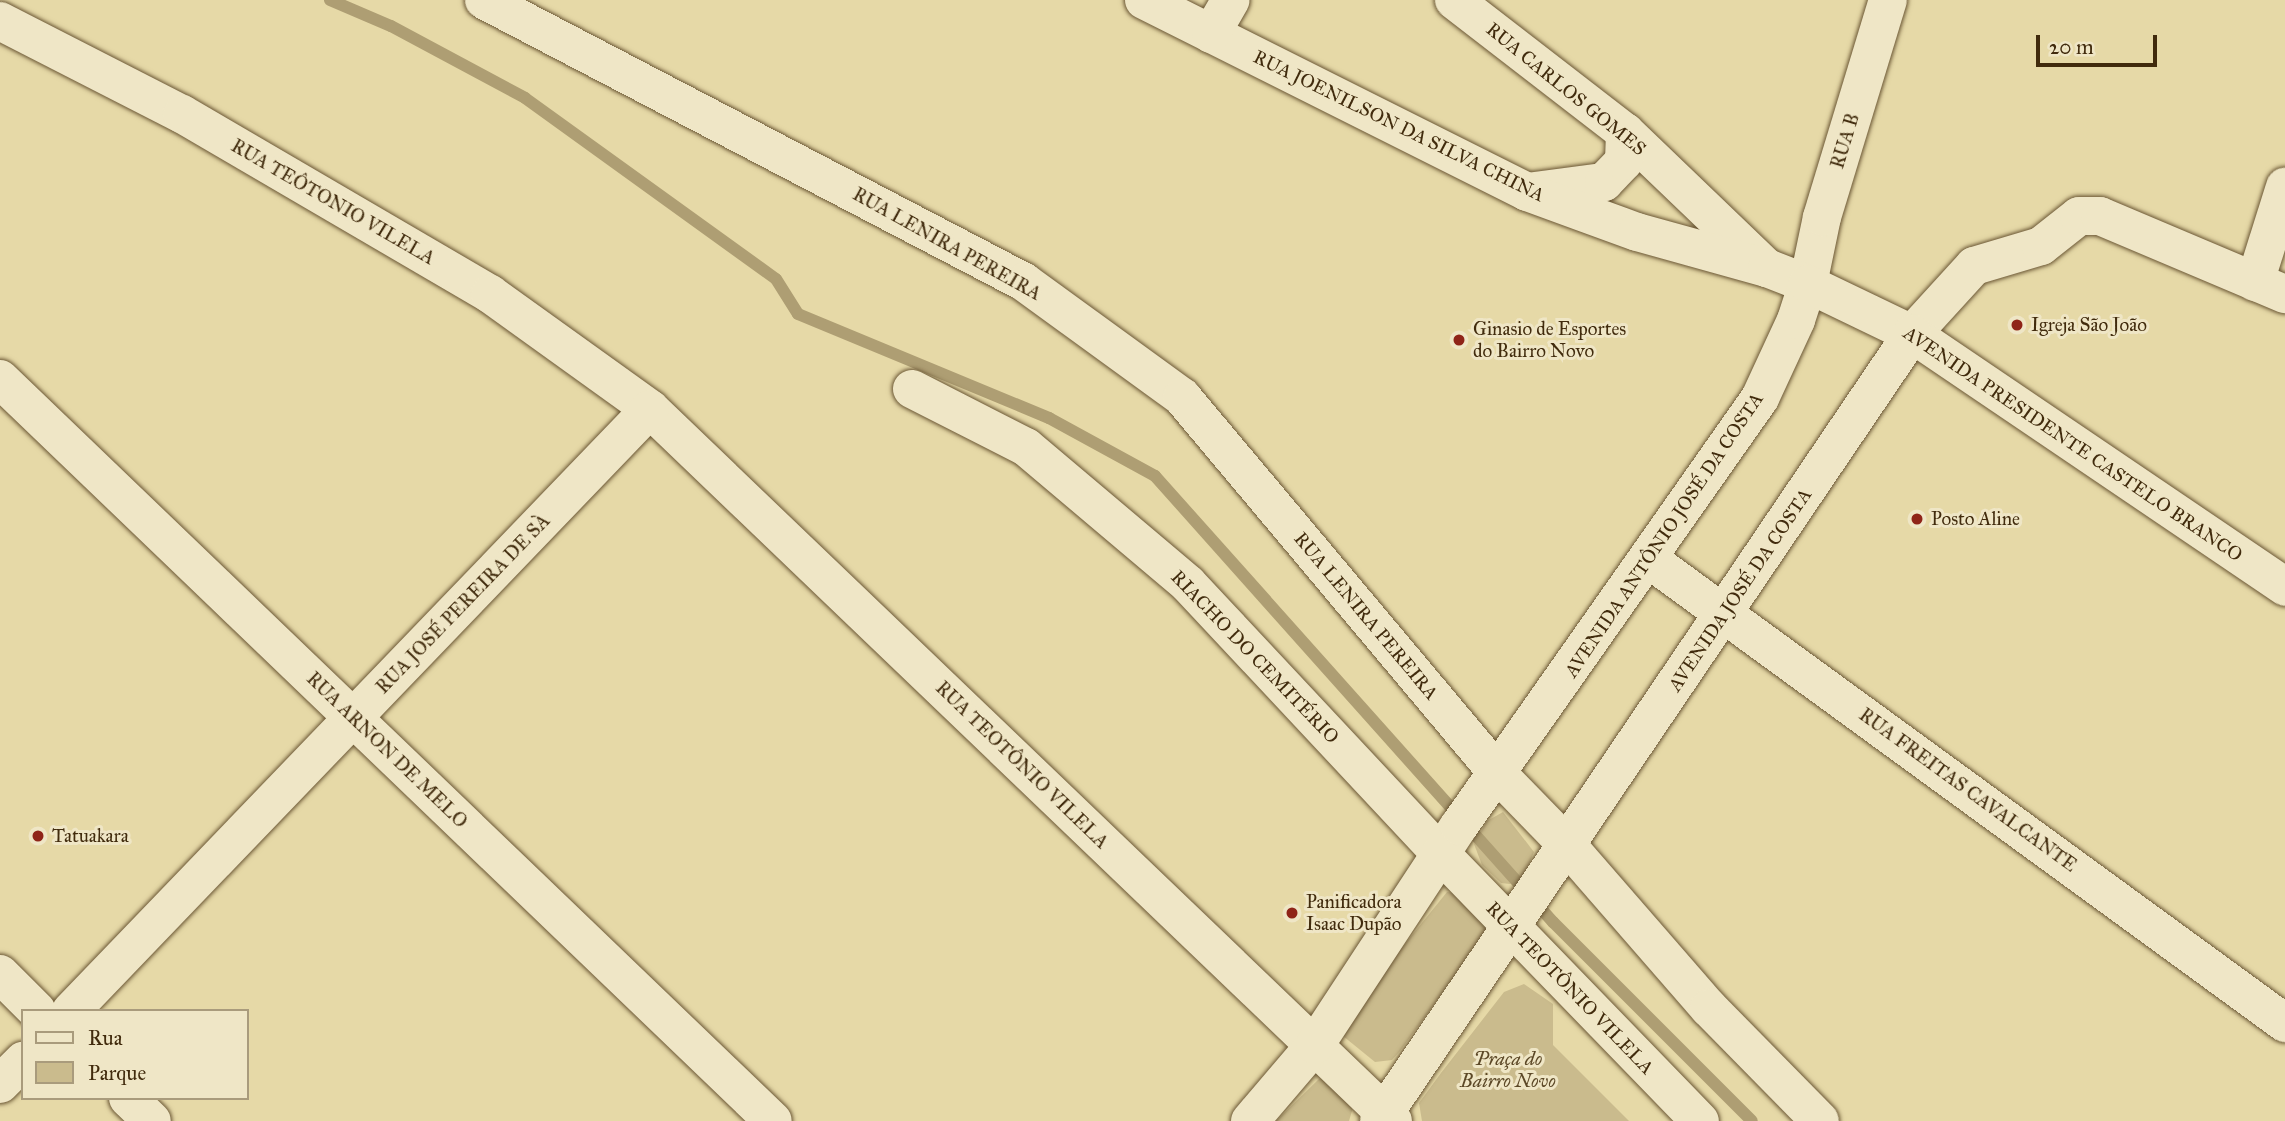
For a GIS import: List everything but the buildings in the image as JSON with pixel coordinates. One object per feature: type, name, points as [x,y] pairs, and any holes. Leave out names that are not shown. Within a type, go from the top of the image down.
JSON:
[{"type":"street","name":"RUA LENIRA PEREIRA","points":[[484,0],[1024,282],[1182,397],[1492,784],[1820,1121]]},
{"type":"street","name":"RUA JOENILSON DA SILVA CHINA","points":[[1144,0],[1527,192],[1637,232],[1767,268],[1858,306]]},
{"type":"street","points":[[1211,33],[1231,0]]},
{"type":"street","name":"RUA CARLOS GOMES","points":[[1454,0],[1625,132],[1767,268]]},
{"type":"street","name":"RUA B","points":[[1808,284],[1822,217],[1888,0]]},
{"type":"street","name":"RUA TEÔTONIO VILELA","points":[[0,21],[183,114],[490,294],[650,409]]},
{"type":"street","points":[[1527,192],[1604,182],[1624,161],[1625,132]]},
{"type":"street","points":[[2270,288],[2285,187]]},
{"type":"street","name":"AVENIDA JOSÉ DA COSTA","points":[[1562,854],[1912,334],[1974,266],[2041,246],[2079,216],[2100,216],[2270,288]]},
{"type":"street","name":"AVENIDA ANTÔNIO JOSÉ DA COSTA","points":[[1250,1121],[1315,1045],[1450,840],[1650,560],[1760,398],[1796,320],[1808,284]]},
{"type":"street","name":"AVENIDA PRESIDENTE CASTELO BRANCO","points":[[1858,306],[1912,334],[2285,587]]},
{"type":"street","name":"RUA ARNON DE MELO","points":[[0,379],[773,1121]]},
{"type":"street","name":"RIACHO DO CEMITÉRIO","points":[[912,389],[1026,447],[1188,584],[1450,840]]},
{"type":"street","name":"RUA JOSÉ PEREIRA DE SÀ","points":[[73,1009],[650,409]]},
{"type":"street","name":"RUA TEOTÔNIO VILELA","points":[[650,409],[1315,1045],[1386,1119]]},
{"type":"street","name":"RUA FREITAS CAVALCANTE","points":[[1650,560],[2285,1023]]},
{"type":"street","name":"RUA TEOTÔNIO VILELA","points":[[1450,840],[1700,1121]]},
{"type":"street","points":[[1386,1119],[1562,854]]},
{"type":"street","points":[[0,974],[35,1009]]},
{"type":"street","points":[[0,1084],[21,1063]]},
{"type":"street","points":[[130,1100],[152,1121]]},
{"type":"green space","points":[[1503,812],[1534,852],[1523,878],[1510,884],[1501,883],[1482,865],[1474,844],[1487,821]]},
{"type":"green space","points":[[1447,892],[1460,894],[1488,930],[1400,1051],[1392,1060],[1375,1062],[1343,1036],[1396,955]]},
{"type":"green space","name":"Praça do Bairro Novo","points":[[1524,984],[1553,1004],[1553,1045],[1629,1121],[1422,1121],[1419,1103],[1441,1073],[1504,992]]},
{"type":"green space","points":[[1320,1078],[1354,1104],[1349,1121],[1276,1121]]},
{"type":"waterway","points":[[330,0],[391,26],[525,98],[776,279],[798,314],[1049,418],[1155,476],[1553,922],[1752,1121]]},
{"type":"place","name":"Igreja São João","points":[[2017,325]]},
{"type":"place","name":"Ginasio de Esportes do Bairro Novo","points":[[1459,340]]},
{"type":"place","name":"Posto Aline","points":[[1917,519]]},
{"type":"place","name":"Tatuakara","points":[[38,836]]},
{"type":"place","name":"Panificadora Isaac Dupão","points":[[1292,913]]}]
